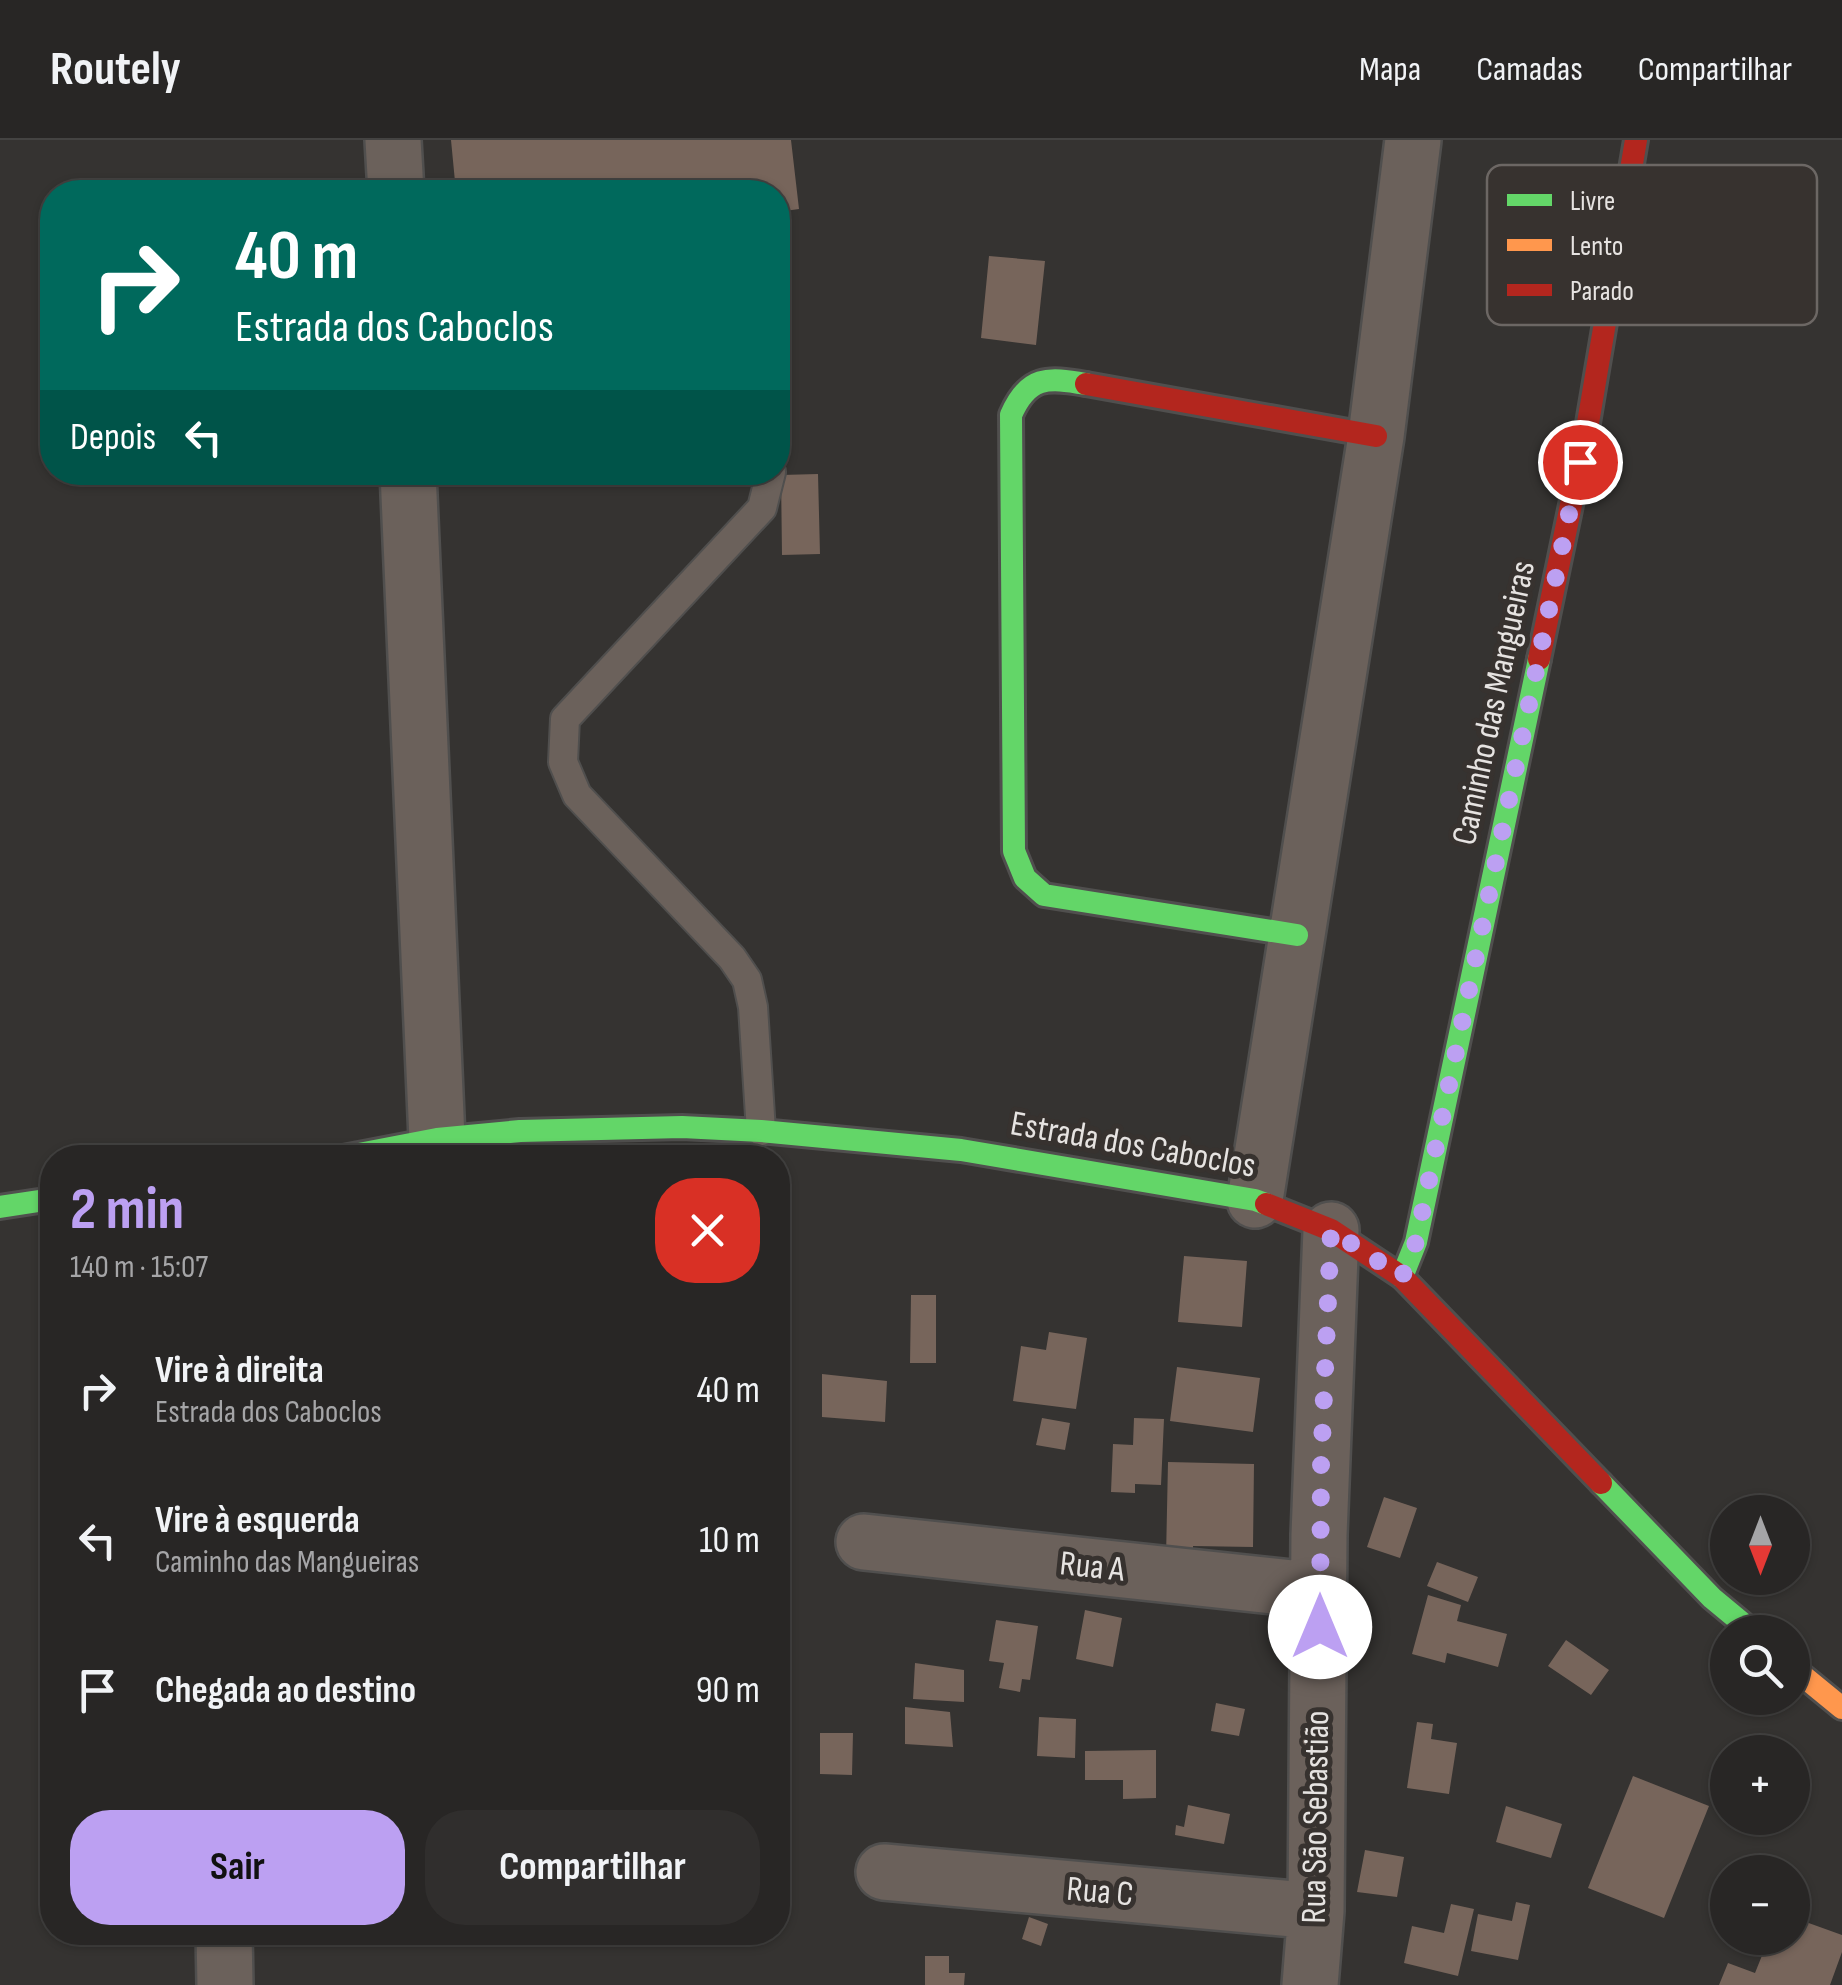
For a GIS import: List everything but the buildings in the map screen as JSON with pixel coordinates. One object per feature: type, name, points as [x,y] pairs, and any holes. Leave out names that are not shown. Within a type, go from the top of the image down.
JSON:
[{"type":"street","points":[[393,140],[395,180]]},
{"type":"street","points":[[1255,1200],[1376,436],[1413,140]]},
{"type":"street","name":"Caminho das Mangueiras","points":[[1632,165],[1636,140]]},
{"type":"street","name":"Caminho das Mangueiras","points":[[1402,1277],[1416,1242],[1588,424],[1605,325]]},
{"type":"street","points":[[1296,935],[1044,895],[1026,878],[1014,851],[1011,414],[1021,392],[1039,381],[1063,380],[1376,436]]},
{"type":"street","points":[[409,485],[437,1139]]},
{"type":"street","name":"Estrada dos Caboclos","points":[[406,1145],[538,1130],[682,1126],[761,1130],[961,1150],[1255,1200],[1331,1230],[1402,1277],[1732,1615]]},
{"type":"street","points":[[0,1207],[40,1202]]},
{"type":"street","name":"Rua São Sebastião","points":[[1310,1985],[1316,1911],[1322,1432],[1331,1230]]},
{"type":"street","name":"Rua A","points":[[864,1542],[1320,1591]]},
{"type":"street","points":[[1810,1682],[1842,1708]]},
{"type":"street","name":"Rua C","points":[[884,1872],[1316,1911]]},
{"type":"street","points":[[224,1945],[225,1985]]},
{"type":"lane","points":[[761,1130],[754,1007],[747,980],[732,958],[577,795],[563,762],[565,719],[762,508],[768,485]]},
{"type":"traffic: fast","points":[[1086,384],[1040,382],[1024,393],[1011,415],[1014,851],[1025,878],[1044,895],[1297,935]]},
{"type":"traffic: fast","points":[[1402,1277],[1416,1242],[1539,659]]},
{"type":"traffic: fast","points":[[406,1145],[520,1131],[682,1127],[761,1131],[961,1150],[1266,1204]]},
{"type":"traffic: fast","points":[[0,1207],[40,1201]]},
{"type":"traffic: fast","points":[[1601,1483],[1732,1615]]},
{"type":"traffic: slow","points":[[1810,1682],[1842,1708]]},
{"type":"traffic: jam","points":[[1632,165],[1636,140]]},
{"type":"traffic: jam","points":[[1539,659],[1605,325]]},
{"type":"traffic: jam","points":[[1086,384],[1376,436]]},
{"type":"traffic: jam","points":[[1266,1204],[1331,1230],[1402,1277],[1601,1483]]},
{"type":"route","points":[[1320,1627],[1319,1535],[1331,1230],[1402,1277],[1416,1242],[1580,462]]}]
